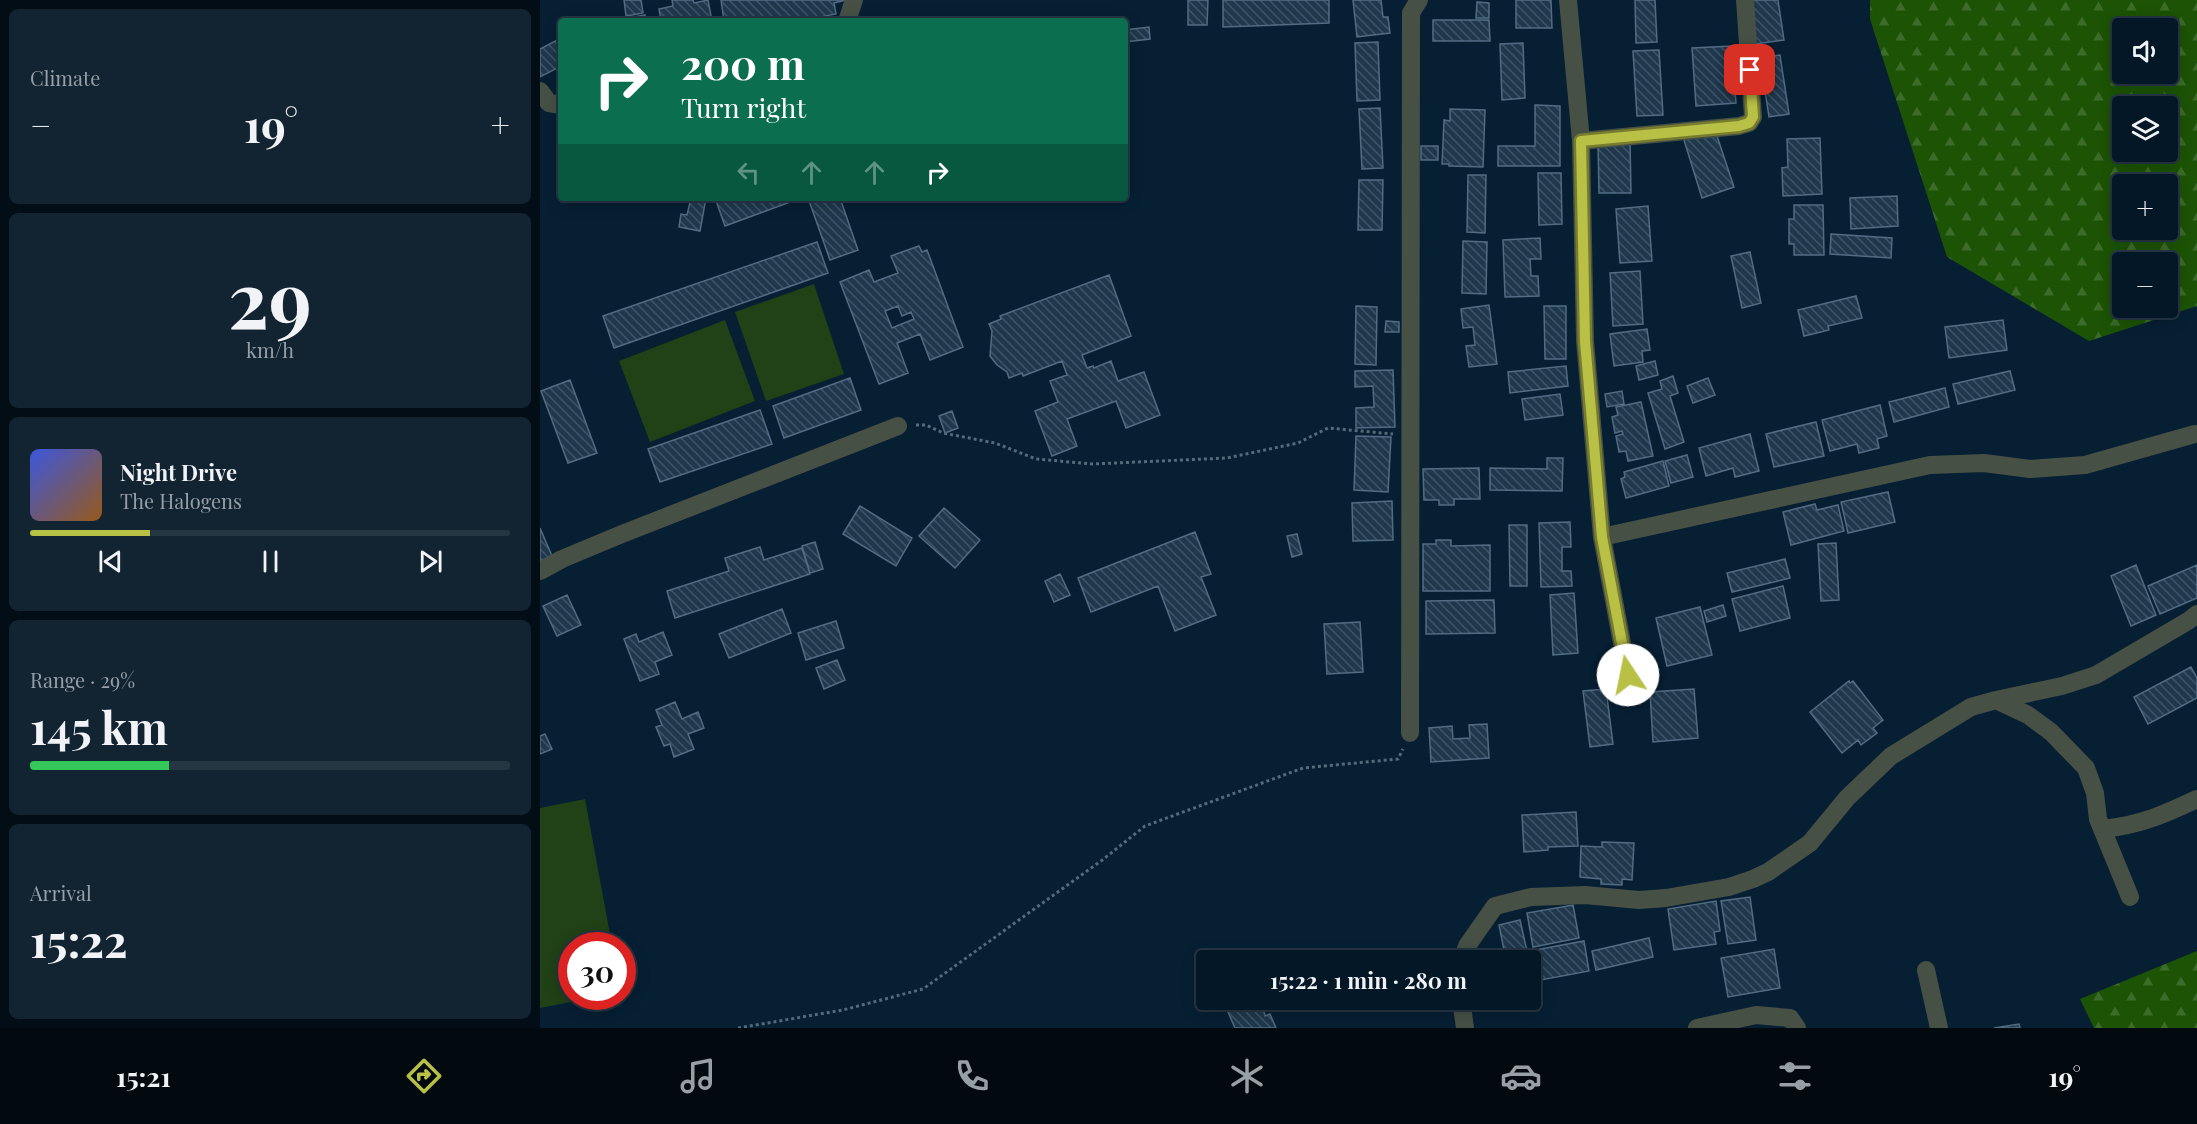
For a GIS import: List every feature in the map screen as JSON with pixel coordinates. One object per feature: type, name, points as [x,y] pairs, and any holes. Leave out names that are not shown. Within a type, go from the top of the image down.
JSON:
[{"type":"street","points":[[849,18],[855,0]]},
{"type":"street","points":[[1410,733],[1411,14],[1419,0]]},
{"type":"street","points":[[1568,0],[1581,141],[1585,341],[1602,537],[1628,675]]},
{"type":"street","points":[[1581,141],[1732,127],[1749,123],[1753,117],[1745,0]]},
{"type":"street","points":[[540,91],[549,103],[558,104]]},
{"type":"street","points":[[540,571],[612,538],[898,426]]},
{"type":"street","points":[[1602,537],[1930,465],[1984,463],[2030,469],[2085,465],[2195,434]]},
{"type":"street","points":[[1466,950],[1495,906],[1540,897],[1585,895],[1639,900],[1666,898],[1729,887],[1768,872],[1810,843],[1847,798],[1891,756],[1971,708],[1996,700],[2062,686],[2096,675],[2197,614]]},
{"type":"street","points":[[1996,700],[2028,715],[2051,732],[2086,768],[2095,793],[2098,819],[2130,897]]},
{"type":"street","points":[[2103,829],[2130,826],[2161,816],[2197,799]]},
{"type":"street","points":[[1926,970],[1940,1028]]},
{"type":"street","points":[[1463,1010],[1465,1028]]},
{"type":"street","points":[[1697,1028],[1756,1015],[1790,1018],[1797,1028]]},
{"type":"path","points":[[898,426],[926,425],[943,433],[995,443],[1036,459],[1093,464],[1227,458],[1298,443],[1328,429],[1410,434]]},
{"type":"path","points":[[738,1028],[843,1010],[923,989],[1101,861],[1145,826],[1303,768],[1398,759],[1410,733]]},
{"type":"green space","points":[[1870,0],[2197,0],[2197,306],[2178,312],[2178,252],[2112,252],[2112,318],[2160,318],[2089,341],[1947,257],[1870,19]]},
{"type":"green space","points":[[814,284],[844,374],[766,401],[735,312]]},
{"type":"green space","points":[[725,320],[755,401],[650,442],[619,361]]},
{"type":"green space","points":[[585,799],[610,932],[558,932],[558,1005],[540,1008],[540,808]]},
{"type":"green space","points":[[2197,951],[2197,1028],[2094,1028],[2080,999]]},
{"type":"building","points":[[624,0],[641,0],[643,13],[626,16]]},
{"type":"building","points":[[672,0],[693,0],[694,3],[708,0],[711,18],[660,18],[659,9],[673,6]]},
{"type":"building","points":[[721,0],[846,0],[834,3],[836,14],[815,18],[724,18]]},
{"type":"building","points":[[1188,0],[1208,0],[1207,25],[1188,25]]},
{"type":"building","points":[[1223,0],[1329,0],[1329,23],[1223,27]]},
{"type":"building","points":[[1353,0],[1381,0],[1383,17],[1388,17],[1390,33],[1357,37]]},
{"type":"building","points":[[1516,0],[1551,0],[1552,28],[1516,28]]},
{"type":"building","points":[[1635,0],[1655,0],[1657,42],[1636,43]]},
{"type":"building","points":[[1749,0],[1778,0],[1784,40],[1756,44]]},
{"type":"building","points":[[1477,2],[1489,3],[1489,18],[1476,18]]},
{"type":"building","points":[[645,15],[646,18],[629,18]]},
{"type":"building","points":[[1433,20],[1489,20],[1490,41],[1433,41]]},
{"type":"building","points":[[1149,27],[1150,39],[1128,42],[1128,30]]},
{"type":"building","points":[[558,40],[558,68],[540,77],[540,49]]},
{"type":"building","points":[[1378,42],[1380,100],[1357,101],[1355,43]]},
{"type":"building","points":[[1523,43],[1525,98],[1502,100],[1500,44]]},
{"type":"building","points":[[1732,46],[1736,103],[1696,106],[1692,48]]},
{"type":"building","points":[[1659,50],[1663,115],[1637,116],[1633,51]]},
{"type":"building","points":[[1780,55],[1789,114],[1769,117],[1760,58]]},
{"type":"building","points":[[1535,105],[1560,106],[1560,166],[1498,166],[1498,146],[1535,146]]},
{"type":"building","points":[[1380,108],[1383,168],[1362,169],[1359,109]]},
{"type":"building","points":[[1450,109],[1485,110],[1483,167],[1442,164],[1444,120],[1450,121]]},
{"type":"building","points":[[1715,130],[1734,187],[1702,198],[1684,140]]},
{"type":"building","points":[[1820,138],[1822,194],[1783,196],[1782,168],[1788,167],[1787,139]]},
{"type":"building","points":[[1598,141],[1630,141],[1631,193],[1599,193]]},
{"type":"building","points":[[1421,146],[1438,146],[1438,160],[1421,160]]},
{"type":"building","points":[[1538,173],[1561,173],[1562,224],[1539,225]]},
{"type":"building","points":[[1468,175],[1486,175],[1485,233],[1467,232]]},
{"type":"building","points":[[1359,180],[1383,180],[1382,230],[1358,230]]},
{"type":"building","points":[[1897,196],[1898,226],[1851,229],[1850,198]]},
{"type":"building","points":[[690,201],[705,201],[700,231],[679,227],[681,214],[687,215]]},
{"type":"building","points":[[716,201],[793,201],[725,226]]},
{"type":"building","points":[[809,201],[841,201],[858,250],[830,260]]},
{"type":"building","points":[[1794,205],[1823,205],[1824,255],[1794,255],[1794,244],[1789,244],[1789,219],[1794,219]]},
{"type":"building","points":[[1648,206],[1652,261],[1620,263],[1616,209]]},
{"type":"building","points":[[1831,234],[1892,238],[1891,258],[1830,254]]},
{"type":"building","points":[[1540,238],[1541,259],[1530,259],[1531,276],[1538,276],[1539,296],[1505,297],[1503,240]]},
{"type":"building","points":[[1463,241],[1487,242],[1486,294],[1462,293]]},
{"type":"building","points":[[817,242],[828,273],[614,348],[603,316]]},
{"type":"building","points":[[919,246],[922,252],[927,250],[963,347],[930,360],[920,334],[897,343],[908,373],[879,384],[840,282],[869,270],[874,282],[898,273],[891,256]],"holes":[[[898,306],[902,316],[911,312],[914,319],[892,328],[885,311]]]},
{"type":"building","points":[[1750,252],[1761,303],[1742,308],[1731,256]]},
{"type":"building","points":[[1640,271],[1643,324],[1613,326],[1610,273]]},
{"type":"building","points":[[1109,275],[1131,336],[1082,355],[1087,368],[1093,366],[1094,368],[1111,361],[1118,381],[1144,372],[1160,415],[1126,428],[1116,401],[1067,419],[1077,446],[1052,456],[1035,411],[1058,402],[1050,381],[1067,375],[1062,361],[1023,376],[1022,373],[1009,378],[1007,372],[990,356],[992,331],[989,324],[1001,319],[1000,316]]},
{"type":"building","points":[[1856,296],[1862,318],[1828,326],[1829,330],[1804,336],[1798,310]]},
{"type":"building","points":[[1489,305],[1497,364],[1469,367],[1466,346],[1475,345],[1473,327],[1463,328],[1461,309]]},
{"type":"building","points":[[1356,306],[1377,307],[1376,365],[1355,364]]},
{"type":"building","points":[[1544,306],[1566,306],[1566,359],[1545,359]]},
{"type":"building","points":[[2003,320],[2007,350],[1949,358],[1945,327]]},
{"type":"building","points":[[1386,321],[1399,322],[1399,332],[1385,332]]},
{"type":"building","points":[[1647,329],[1650,350],[1642,351],[1643,362],[1614,366],[1610,334]]},
{"type":"building","points":[[1655,361],[1658,375],[1639,380],[1636,366]]},
{"type":"building","points":[[1566,366],[1568,386],[1510,393],[1508,372]]},
{"type":"building","points":[[1393,370],[1395,427],[1356,428],[1356,408],[1374,407],[1373,386],[1355,387],[1355,371]]},
{"type":"building","points":[[2010,371],[2015,390],[1958,404],[1953,384]]},
{"type":"building","points":[[1673,376],[1678,393],[1670,396],[1684,442],[1665,449],[1648,393],[1662,389],[1660,381]]},
{"type":"building","points":[[850,378],[861,410],[784,438],[773,406]]},
{"type":"building","points":[[1708,378],[1715,395],[1693,403],[1687,386]]},
{"type":"building","points":[[570,380],[597,453],[568,463],[541,391]]},
{"type":"building","points":[[1945,388],[1949,407],[1894,422],[1889,402]]},
{"type":"building","points":[[1622,391],[1624,404],[1607,407],[1605,394]]},
{"type":"building","points":[[1560,394],[1563,415],[1525,420],[1522,399]]},
{"type":"building","points":[[1641,402],[1653,456],[1628,461],[1626,451],[1619,452],[1616,436],[1623,434],[1622,431],[1615,433],[1612,417],[1618,415],[1616,407]]},
{"type":"building","points":[[1880,405],[1887,436],[1877,439],[1879,448],[1859,453],[1857,444],[1830,451],[1822,420]]},
{"type":"building","points":[[760,410],[772,444],[660,482],[648,449]]},
{"type":"building","points":[[952,411],[958,428],[945,433],[939,416]]},
{"type":"building","points":[[1816,422],[1824,456],[1774,467],[1766,434]]},
{"type":"building","points":[[1750,434],[1759,471],[1735,477],[1733,468],[1706,476],[1699,448]]},
{"type":"building","points":[[1356,436],[1391,437],[1388,492],[1354,490]]},
{"type":"building","points":[[1687,455],[1693,477],[1671,483],[1665,461]]},
{"type":"building","points":[[1547,458],[1563,458],[1562,491],[1490,490],[1490,468],[1547,469]]},
{"type":"building","points":[[1663,461],[1669,486],[1626,498],[1621,479],[1625,477],[1624,472]]},
{"type":"building","points":[[1479,468],[1480,499],[1454,499],[1454,505],[1439,505],[1439,500],[1424,500],[1423,469]]},
{"type":"building","points":[[1888,492],[1895,522],[1848,533],[1841,502]]},
{"type":"building","points":[[1392,501],[1393,540],[1353,541],[1352,503]]},
{"type":"building","points":[[1815,504],[1817,510],[1838,505],[1844,531],[1791,545],[1783,512]]},
{"type":"building","points":[[860,506],[912,538],[896,566],[843,534]]},
{"type":"building","points":[[944,508],[980,540],[955,568],[919,536]]},
{"type":"building","points":[[1570,522],[1571,547],[1562,547],[1562,571],[1571,571],[1572,586],[1541,587],[1539,523]]},
{"type":"building","points":[[1509,525],[1527,525],[1527,586],[1510,586]]},
{"type":"building","points":[[540,528],[552,556],[540,561]]},
{"type":"building","points":[[1195,532],[1211,574],[1201,577],[1216,615],[1175,631],[1158,586],[1091,612],[1078,578]]},
{"type":"building","points":[[1297,534],[1302,554],[1292,557],[1287,536]]},
{"type":"building","points":[[1436,540],[1451,540],[1451,546],[1490,545],[1490,591],[1423,591],[1423,544],[1436,544]]},
{"type":"building","points":[[815,542],[823,569],[810,573],[802,546]]},
{"type":"building","points":[[1836,543],[1839,600],[1821,601],[1818,544]]},
{"type":"building","points":[[760,547],[764,560],[802,548],[810,574],[675,618],[667,591],[729,571],[725,558]]},
{"type":"building","points":[[1785,559],[1790,578],[1732,592],[1727,573]]},
{"type":"building","points":[[2136,565],[2156,615],[2131,626],[2111,576]]},
{"type":"building","points":[[2197,565],[2197,598],[2160,614],[2148,586]]},
{"type":"building","points":[[1060,574],[1070,595],[1054,602],[1045,581]]},
{"type":"building","points":[[1783,586],[1790,618],[1740,631],[1732,599]]},
{"type":"building","points":[[1574,593],[1578,653],[1553,655],[1550,595]]},
{"type":"building","points":[[567,595],[581,625],[557,636],[543,606]]},
{"type":"building","points":[[1494,600],[1495,633],[1426,634],[1426,601]]},
{"type":"building","points":[[1723,605],[1726,616],[1707,622],[1704,611]]},
{"type":"building","points":[[1700,607],[1712,655],[1667,666],[1656,618]]},
{"type":"building","points":[[782,609],[791,633],[729,658],[719,634]]},
{"type":"building","points":[[836,621],[844,648],[806,660],[798,633]]},
{"type":"building","points":[[1360,622],[1363,672],[1327,674],[1324,624]]},
{"type":"building","points":[[663,632],[672,655],[655,662],[659,674],[640,681],[624,639],[636,634],[639,642]]},
{"type":"building","points":[[837,660],[845,680],[824,689],[816,668]]},
{"type":"building","points":[[2191,667],[2197,678],[2197,698],[2148,724],[2134,697]]},
{"type":"building","points":[[1849,681],[1850,683],[1853,681],[1883,720],[1873,728],[1877,733],[1861,745],[1858,740],[1842,753],[1810,712]]},
{"type":"building","points":[[1606,689],[1613,744],[1590,747],[1583,691]]},
{"type":"building","points":[[1694,689],[1698,738],[1653,742],[1650,692]]},
{"type":"building","points":[[675,702],[682,719],[698,712],[704,728],[688,734],[694,749],[674,757],[670,744],[664,746],[656,727],[662,725],[656,710]]},
{"type":"building","points":[[1487,724],[1489,758],[1431,762],[1429,728],[1452,726],[1453,739],[1470,738],[1469,725]]},
{"type":"building","points":[[545,734],[552,749],[540,754],[540,736]]},
{"type":"building","points":[[1576,812],[1578,846],[1548,847],[1548,850],[1524,852],[1522,815]]},
{"type":"building","points":[[1602,842],[1634,843],[1632,880],[1622,879],[1622,885],[1601,884],[1601,879],[1580,877],[1581,846],[1602,847]]},
{"type":"building","points":[[1750,897],[1756,940],[1728,944],[1721,901]]},
{"type":"building","points":[[1716,901],[1720,931],[1714,932],[1716,944],[1674,950],[1668,909]]},
{"type":"building","points":[[1573,905],[1579,938],[1533,947],[1527,913]]},
{"type":"building","points":[[1520,920],[1527,950],[1504,950],[1499,925]]},
{"type":"building","points":[[1649,938],[1653,957],[1596,970],[1592,951]]},
{"type":"building","points":[[1584,941],[1589,971],[1541,980],[1541,950],[1535,950]]},
{"type":"building","points":[[1774,949],[1780,988],[1728,997],[1721,958]]},
{"type":"building","points":[[1266,1010],[1265,1016],[1270,1014],[1276,1028],[1235,1028],[1228,1012]]},
{"type":"building","points":[[2019,1024],[2020,1028],[1994,1028]]},
{"type":"route","points":[[1628,675],[1602,537],[1585,341],[1581,141],[1739,126],[1749,123],[1753,117],[1750,70]]}]
